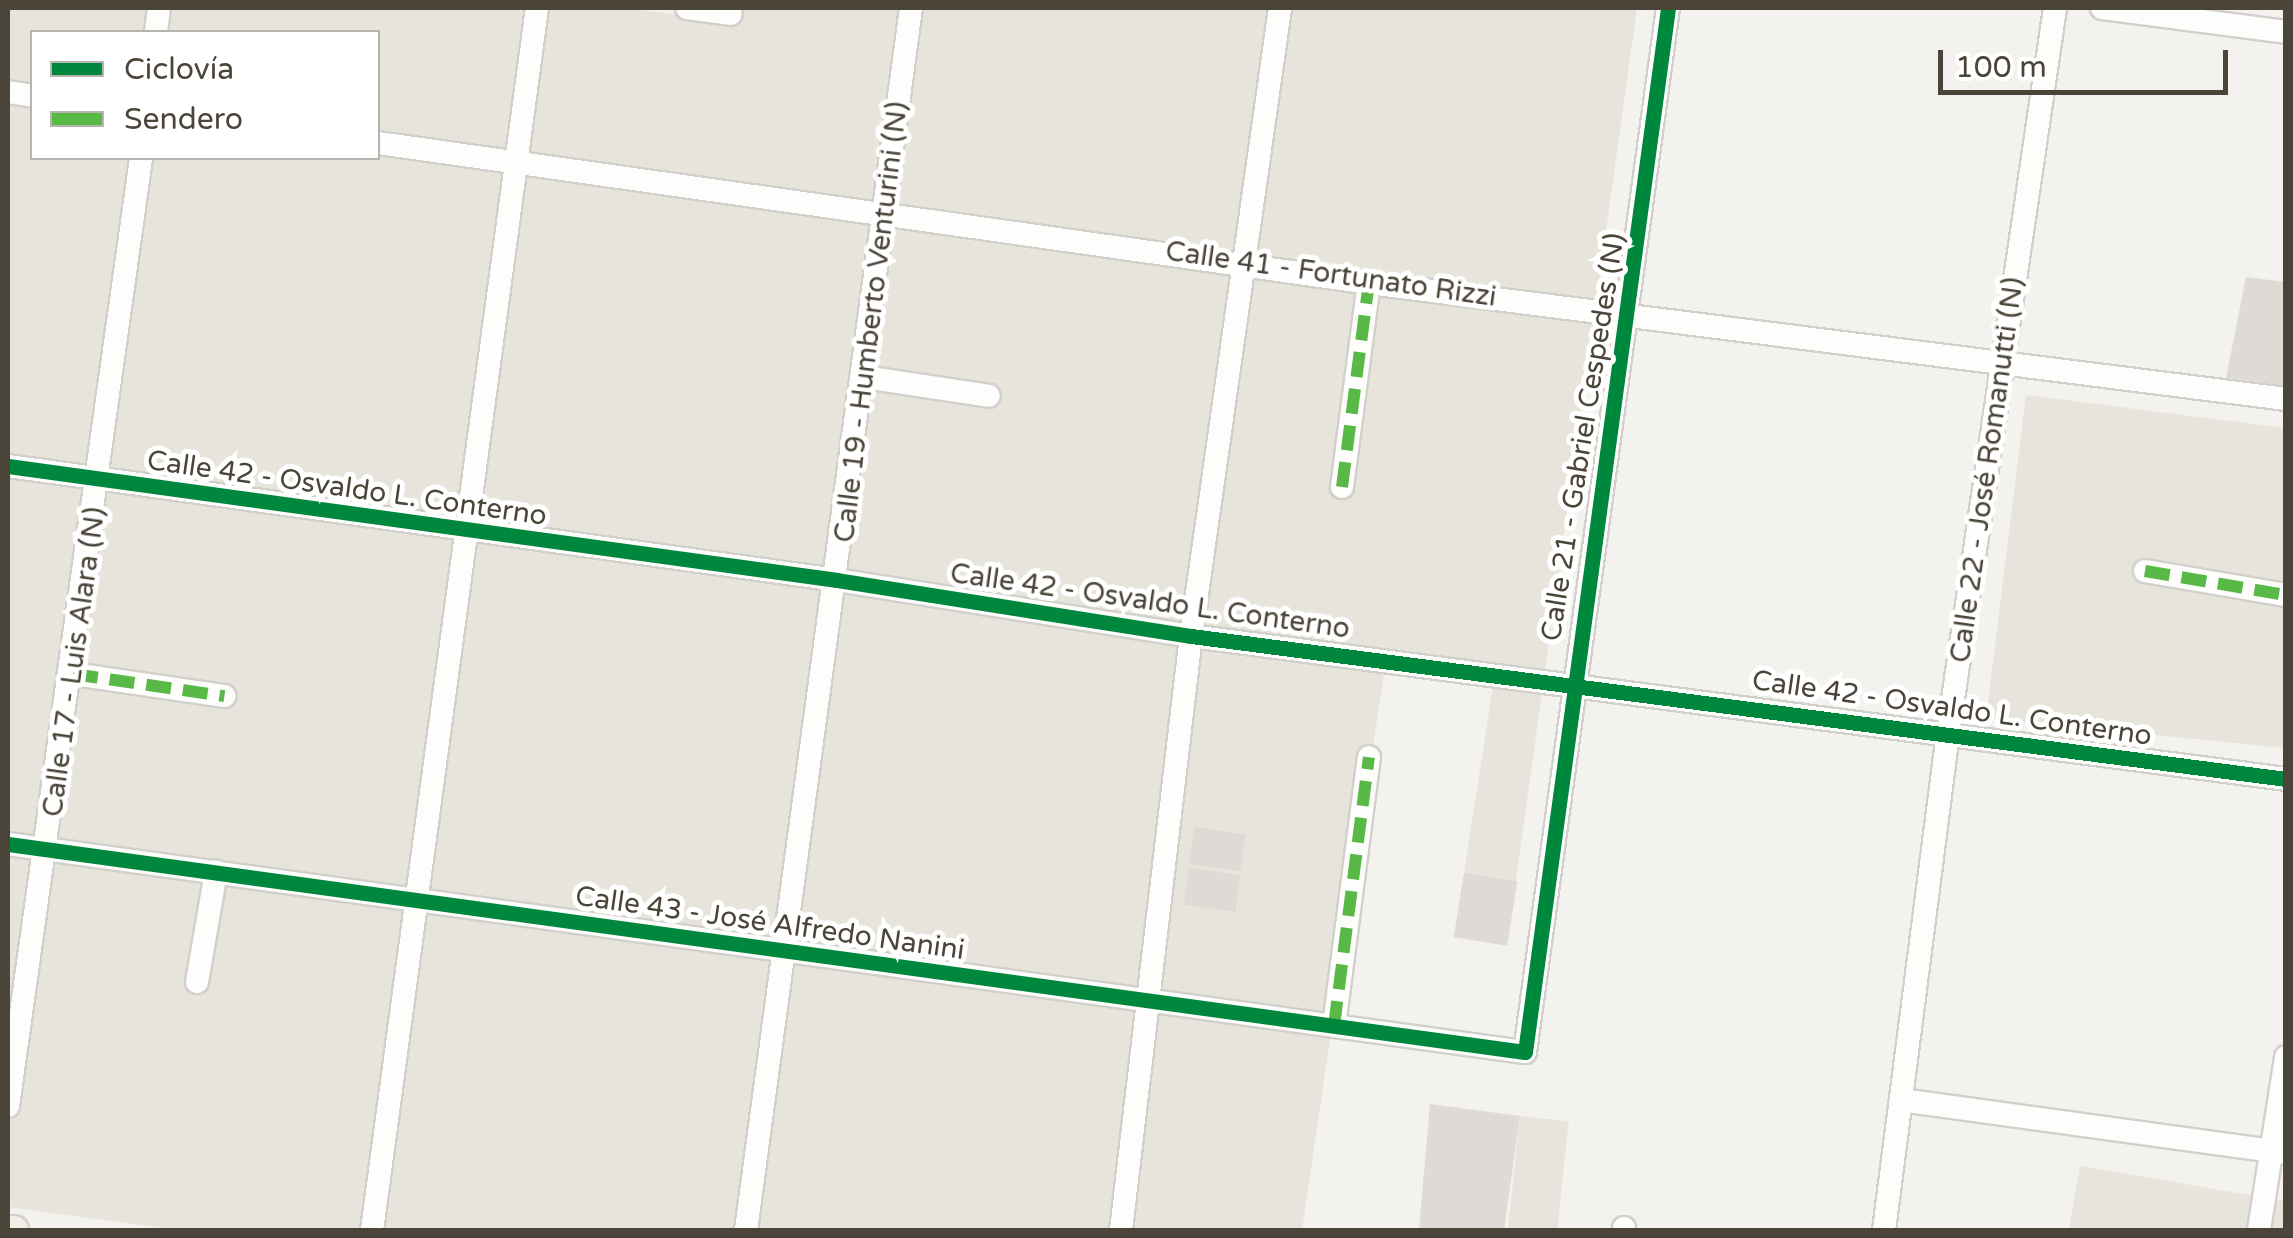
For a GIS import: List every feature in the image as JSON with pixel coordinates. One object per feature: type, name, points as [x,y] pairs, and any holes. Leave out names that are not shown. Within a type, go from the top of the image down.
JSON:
[{"type":"street","points":[[372,1230],[421,901],[466,529],[537,8]]},
{"type":"street","points":[[687,8],[731,14]]},
{"type":"street","name":"Calle 19 - Humberto Venturini (N)","points":[[746,1230],[837,580],[911,8]]},
{"type":"street","points":[[1121,1230],[1191,636],[1280,8]]},
{"type":"street","name":"Calle 21 - Gabriel Cespedes (N)","points":[[1525,1052],[1571,682],[1630,312],[1668,8]]},
{"type":"street","name":"Calle 22 - José Romanutti (N)","points":[[1884,1230],[1948,732],[2056,8]]},
{"type":"street","points":[[2102,8],[2286,32]]},
{"type":"street","name":"Calle 41 - Fortunato Rizzi","points":[[380,143],[886,211],[1369,283],[1630,312],[2286,398]]},
{"type":"street","name":"Calle 17 - Luis Alara (N)","points":[[8,1106],[48,850],[141,160]]},
{"type":"street","points":[[1342,486],[1369,283]]},
{"type":"street","points":[[864,377],[989,396]]},
{"type":"street","name":"Calle 42 - Osvaldo L. Conterno","points":[[8,466],[837,580],[1191,636],[1571,682],[2286,779]]},
{"type":"street","points":[[2145,571],[2286,595]]},
{"type":"street","points":[[72,674],[224,696]]},
{"type":"street","points":[[1334,1026],[1369,758]]},
{"type":"street","name":"Calle 43 - José Alfredo Nanini","points":[[8,844],[1525,1052]]},
{"type":"street","points":[[197,982],[216,872]]},
{"type":"street","points":[[2260,1230],[2278,1152],[2286,1056]]},
{"type":"street","points":[[1901,1100],[2278,1152]]},
{"type":"shaded area","points":[[8,8],[628,8],[720,21],[721,8],[1637,8],[1507,945],[1454,937],[1494,680],[1385,666],[1302,1230],[178,1230],[8,1207]]},
{"type":"shaded area","points":[[2026,395],[2285,428],[2285,748],[1986,718]]},
{"type":"shaded area","points":[[1520,1116],[1569,1121],[1557,1230],[1508,1230]]},
{"type":"shaded area","points":[[2080,1166],[2285,1201],[2285,1230],[2069,1230]]},
{"type":"building","points":[[2246,277],[2286,282],[2286,386],[2226,378]]},
{"type":"building","points":[[1194,827],[1245,834],[1240,871],[1189,864]]},
{"type":"building","points":[[1189,868],[1240,875],[1235,912],[1184,905]]},
{"type":"building","points":[[1464,873],[1517,881],[1507,946],[1454,937]]},
{"type":"building","points":[[1430,1104],[1520,1116],[1504,1230],[1419,1230]]},
{"type":"marked path","points":[[1342,487],[1369,283]]},
{"type":"marked path","points":[[2145,571],[2286,595]]},
{"type":"marked path","points":[[73,674],[224,696]]},
{"type":"marked path","points":[[1334,1026],[1369,757]]},
{"type":"cycle path","points":[[8,844],[1525,1052],[1668,8]]},
{"type":"cycle path","points":[[8,466],[837,580],[1191,636],[2286,779]]}]
